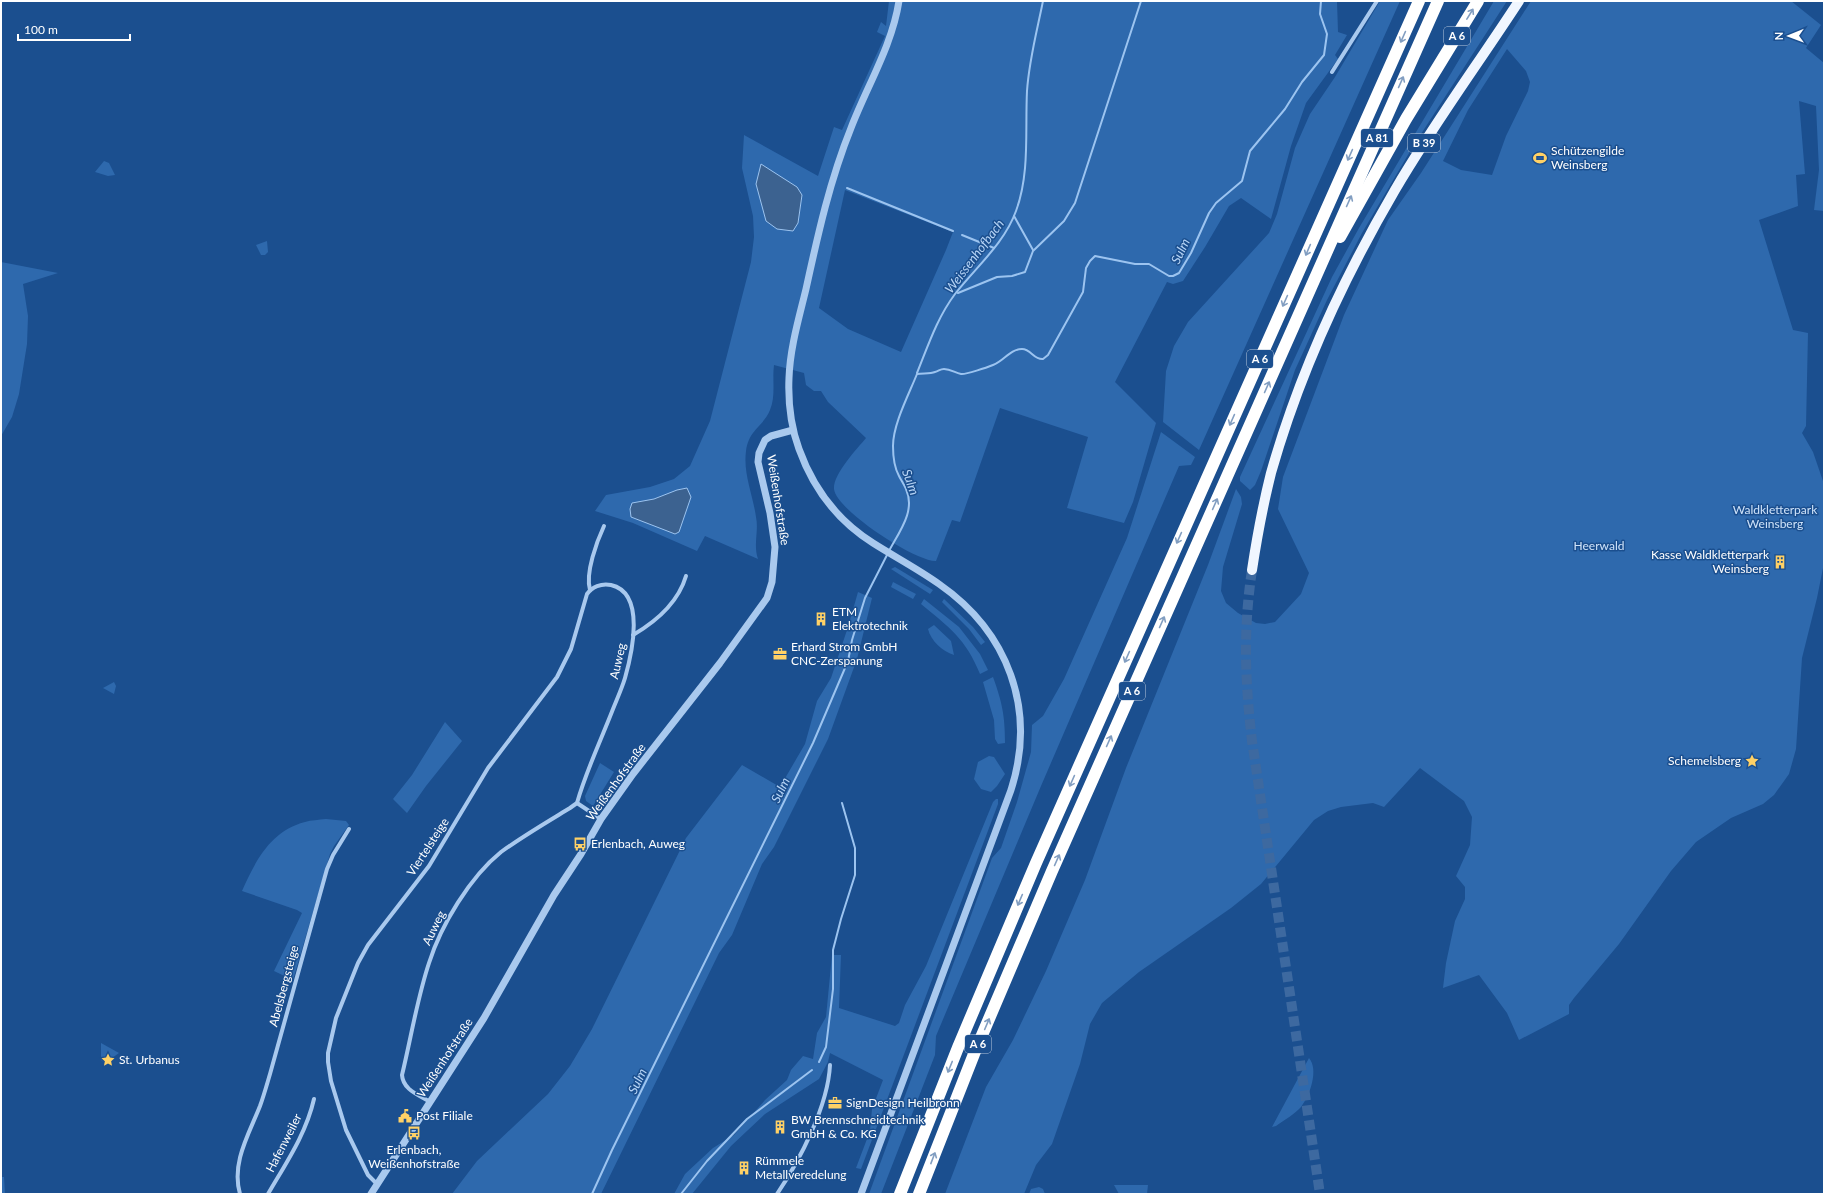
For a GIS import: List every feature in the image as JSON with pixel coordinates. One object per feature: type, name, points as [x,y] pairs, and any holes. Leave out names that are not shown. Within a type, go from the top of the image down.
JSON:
[{"type":"highway","name":"A 6","points":[[900,1194],[959,1045],[1036,863],[1419,1]]},
{"type":"highway","name":"A 81","points":[[1317,275],[1438,1]]},
{"type":"highway","name":"A 6","points":[[919,1194],[974,1054],[1049,877],[1317,275],[1355,213],[1406,119],[1478,1]]},
{"type":"main road","name":"B 39","points":[[1252,570],[1266,495],[1282,439],[1312,357],[1357,257],[1395,190],[1434,127],[1519,1]]},
{"type":"street","points":[[861,1194],[1011,790],[1016,773],[1021,741],[1021,719],[1015,686],[1000,651],[991,635],[981,622],[955,596],[940,584],[882,549],[848,525],[828,504],[810,476],[798,448],[793,430],[789,394],[790,360],[830,186],[852,124],[886,48],[899,1]]},
{"type":"street","points":[[1332,72],[1377,1]]},
{"type":"street","name":"Weißenhofstraße","points":[[371,1194],[484,1018],[554,895],[581,854],[601,819],[633,774],[720,663],[767,598],[773,577],[775,547],[770,514],[758,462],[759,453],[765,440],[771,436],[793,430]]},
{"type":"street","name":"Viertelsteige","points":[[377,1184],[368,1175],[346,1130],[331,1080],[328,1053],[336,1018],[358,963],[368,945],[429,866],[488,768],[558,676],[571,648],[584,601],[590,590],[590,574],[598,539],[604,526]]},
{"type":"street","name":"Auweg","points":[[633,635],[649,626],[662,616],[675,600],[684,585],[686,576]]},
{"type":"street","name":"Auweg","points":[[430,1102],[408,1089],[402,1075],[429,961],[443,930],[460,899],[485,868],[500,853],[577,803],[625,678],[633,635],[633,612],[631,603],[623,591],[617,587],[603,584],[590,590]]},
{"type":"street","points":[[577,803],[601,819]]},
{"type":"street","name":"Abelsbergsteige","points":[[240,1194],[237,1178],[242,1150],[270,1074],[328,869],[333,855],[349,829]]},
{"type":"street","points":[[777,1194],[806,1143],[830,1077],[830,1065]]},
{"type":"street","name":"Hafenweiler","points":[[268,1194],[303,1132],[310,1117],[314,1099]]},
{"type":"green space","points":[[889,1],[1337,1],[1338,32],[1347,35],[1335,55],[1338,59],[1306,103],[1291,146],[1271,219],[1241,198],[1229,206],[1183,281],[1173,284],[1167,282],[1115,382],[1156,423],[1133,502],[1124,523],[1067,508],[1088,437],[1000,408],[960,522],[952,520],[936,561],[926,559],[912,553],[895,544],[862,521],[838,498],[834,489],[837,476],[841,469],[866,438],[828,402],[821,391],[814,391],[806,385],[804,373],[774,365],[772,405],[767,416],[750,438],[745,460],[757,522],[756,548],[758,559],[705,536],[697,551],[633,523],[595,511],[606,495],[650,487],[674,479],[690,466],[710,421],[751,262],[754,237],[753,216],[742,168],[744,135],[818,176],[834,127],[842,130],[885,36],[877,32],[881,22],[886,26]],"holes":[[[845,190],[953,232],[901,352],[848,329],[819,308]]]},
{"type":"green space","points":[[1380,1],[1400,1],[1199,450],[1163,422],[1166,371],[1174,346],[1188,322],[1269,233],[1277,214],[1295,148],[1310,114],[1335,77]]},
{"type":"green space","points":[[1494,1],[1507,1],[1412,148],[1362,233],[1327,300],[1295,370],[1261,471],[1255,485],[1250,490],[1240,481],[1240,477],[1332,277],[1359,228]]},
{"type":"green space","name":"Heerwald","points":[[1531,1],[1791,1],[1821,25],[1806,48],[1824,63],[1824,211],[1814,210],[1819,170],[1816,106],[1799,101],[1805,174],[1796,175],[1798,206],[1759,220],[1793,330],[1808,333],[1806,426],[1802,433],[1813,452],[1824,484],[1824,563],[1802,658],[1796,749],[1789,774],[1774,795],[1763,804],[1731,818],[1696,842],[1671,871],[1619,944],[1574,998],[1569,1005],[1569,1014],[1519,1040],[1507,1013],[1479,975],[1443,988],[1446,963],[1455,921],[1465,899],[1465,887],[1456,876],[1470,845],[1472,817],[1464,801],[1420,768],[1384,807],[1373,803],[1341,807],[1328,811],[1314,820],[1261,884],[1231,908],[1139,972],[1102,1003],[1090,1024],[1080,1064],[1052,1144],[1036,1165],[1024,1194],[945,1194],[986,1087],[1013,1040],[1046,971],[1085,880],[1126,768],[1208,565],[1236,489],[1241,497],[1242,504],[1223,567],[1221,591],[1226,603],[1238,613],[1256,623],[1265,624],[1275,622],[1301,594],[1309,573],[1278,509],[1283,477],[1344,315],[1388,220],[1421,173]],"holes":[[[1507,49],[1526,71],[1530,82],[1528,91],[1506,136],[1492,175],[1461,170],[1443,161],[1468,110]]]},
{"type":"green space","points":[[104,161],[109,163],[115,175],[108,176],[95,172]]},
{"type":"green space","points":[[267,241],[268,252],[265,255],[261,255],[256,245]]},
{"type":"green space","points":[[1,262],[58,273],[23,284],[28,316],[27,344],[19,394],[12,417],[1,436]]},
{"type":"green space","points":[[1161,432],[1195,457],[1191,465],[1179,466],[1041,786],[936,1036],[935,1055],[881,1194],[869,1194],[992,858],[1001,848],[1017,802],[1031,752],[1032,725],[1043,716],[1064,679],[1127,538]]},
{"type":"green space","points":[[895,567],[933,590],[930,594],[891,569]]},
{"type":"green space","points":[[893,582],[916,594],[913,599],[891,587]]},
{"type":"green space","points":[[858,592],[872,598],[857,659],[828,739],[774,847],[762,864],[732,935],[719,953],[601,1194],[452,1194],[477,1161],[548,1094],[570,1066],[592,1029],[686,838],[742,765],[780,787],[805,744],[817,701],[831,678]]},
{"type":"green space","points":[[924,599],[959,627],[980,654],[988,670],[980,674],[969,652],[956,634],[921,604]]},
{"type":"green space","points":[[944,599],[973,627],[985,642],[981,645],[969,629],[942,602]]},
{"type":"green space","points":[[934,625],[951,641],[954,655],[941,648],[932,638],[928,629]]},
{"type":"green space","points":[[993,677],[1004,716],[1005,743],[998,744],[995,739],[994,720],[983,682]]},
{"type":"green space","points":[[114,682],[116,686],[114,694],[103,688]]},
{"type":"green space","points":[[445,722],[462,741],[426,786],[407,813],[393,799],[412,775]]},
{"type":"green space","points":[[989,756],[994,757],[1005,774],[991,792],[981,789],[974,779],[978,762]]},
{"type":"green space","points":[[600,763],[614,772],[593,806],[586,801],[585,796]]},
{"type":"green space","points":[[998,799],[998,804],[861,1169],[856,1168],[870,1131],[872,1109],[883,1080],[830,1053],[828,1062],[819,1079],[765,1114],[731,1146],[692,1194],[674,1194],[685,1174],[713,1148],[734,1135],[765,1100],[787,1080],[791,1070],[803,1056],[813,1059],[817,1033],[826,1017],[832,955],[841,955],[839,1008],[895,1026],[899,1023],[905,1005],[926,966],[993,802]]},
{"type":"green space","points":[[326,819],[346,821],[349,825],[330,854],[293,980],[274,971],[302,913],[242,891],[258,859],[273,840],[282,832],[307,821]]},
{"type":"green space","points":[[101,1043],[119,1053],[105,1063],[101,1060]]},
{"type":"green space","points":[[1309,1058],[1312,1063],[1313,1076],[1310,1089],[1304,1102],[1293,1115],[1272,1127]]},
{"type":"green space","points":[[1,1177],[4,1177],[5,1194],[1,1194]]},
{"type":"green space","points":[[1114,1185],[1148,1185],[1147,1194],[1119,1194]]},
{"type":"green space","points":[[1039,1187],[1043,1189],[1045,1194],[1029,1194],[1031,1189]]},
{"type":"shaded area","points":[[761,164],[797,187],[802,195],[798,223],[793,231],[777,229],[766,221],[756,184]]},
{"type":"shaded area","points":[[687,488],[691,497],[679,532],[675,534],[631,517],[630,509],[632,503],[654,499],[677,490]]},
{"type":"waterway","name":"Weissenhofbach","points":[[917,373],[933,332],[949,303],[963,284],[997,245],[1011,223],[1016,211],[1025,167],[1028,79],[1031,57],[1043,1]]},
{"type":"waterway","points":[[958,293],[997,277],[1012,276],[1025,272],[1033,251],[1064,221],[1075,203],[1141,1]]},
{"type":"waterway","name":"Sulm","points":[[889,551],[905,521],[909,505],[909,497],[897,473],[895,465],[893,450],[894,437],[902,409],[917,374],[936,372],[941,369],[961,374],[977,371],[997,363],[1014,351],[1022,349],[1025,349],[1037,358],[1043,359],[1048,355],[1083,292],[1086,268],[1095,256],[1135,264],[1149,264],[1169,276],[1179,273],[1191,253],[1209,213],[1216,203],[1242,181],[1250,151],[1285,109],[1302,82],[1324,55],[1327,34],[1320,14],[1321,1]]},
{"type":"waterway","points":[[847,188],[953,231]]},
{"type":"waterway","points":[[1014,216],[1033,250]]},
{"type":"waterway","points":[[962,235],[994,248]]},
{"type":"waterway","name":"Sulm","points":[[592,1194],[612,1150],[813,743],[848,661],[852,640],[865,598],[887,555]]},
{"type":"waterway","points":[[819,1062],[826,1047],[833,989],[833,950],[855,875],[855,848],[842,803]]},
{"type":"waterway","points":[[681,1194],[707,1161],[747,1119],[812,1070]]},
{"type":"tunnel","points":[[1252,570],[1246,635],[1248,697],[1252,741],[1320,1194]]},
{"type":"place","name":"Schützengilde Weinsberg","points":[[1540,158]]},
{"type":"place","name":"Kasse Waldkletterpark Weinsberg","points":[[1780,562]]},
{"type":"place","name":"ETM Elektrotechnik","points":[[821,619]]},
{"type":"place","name":"Erhard Strom GmbH CNC-Zerspanung","points":[[780,654]]},
{"type":"place","name":"Schemelsberg","points":[[1752,761]]},
{"type":"place","name":"Erlenbach, Auweg","points":[[580,844]]},
{"type":"place","name":"St. Urbanus","points":[[108,1060]]},
{"type":"place","name":"SignDesign Heilbronn","points":[[835,1103]]},
{"type":"place","name":"Post Filiale","points":[[405,1116]]},
{"type":"place","name":"BW Brennschneidtechnik GmbH & Co. KG","points":[[780,1127]]},
{"type":"place","name":"Erlenbach, Weißenhofstraße","points":[[414,1133]]},
{"type":"place","name":"Rümmele Metallveredelung","points":[[744,1168]]},
{"type":"park label","name":"Waldkletterpark Weinsberg","points":[[1775,517]]}]
